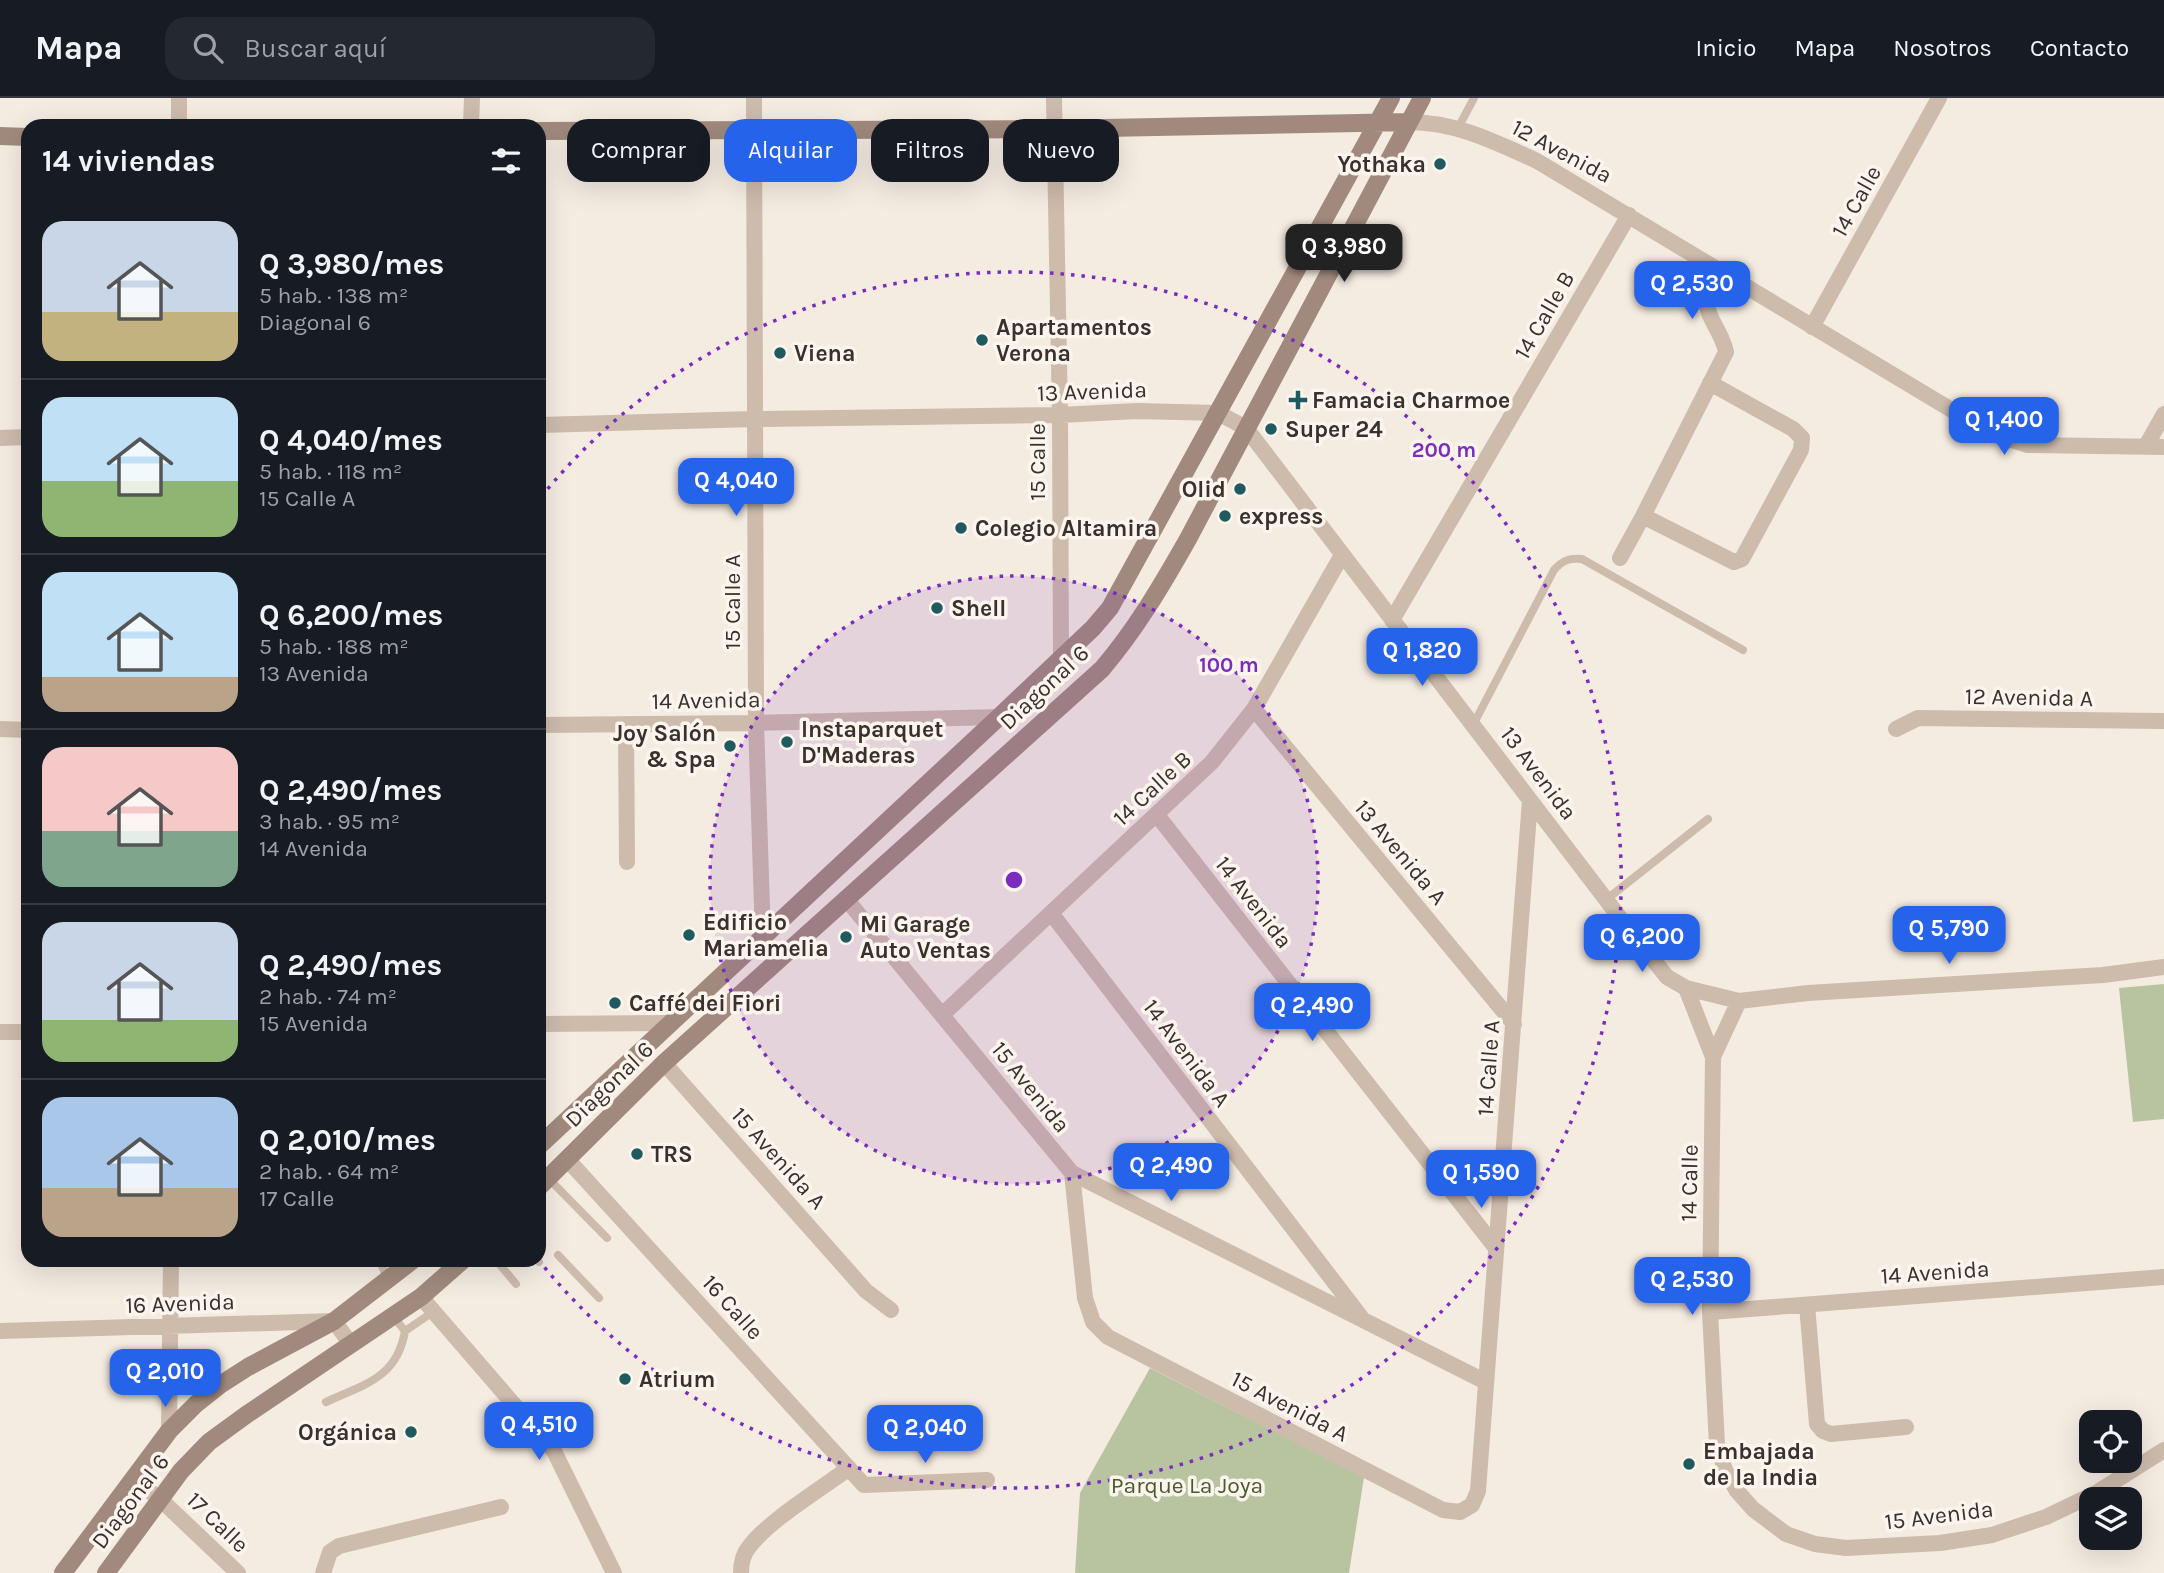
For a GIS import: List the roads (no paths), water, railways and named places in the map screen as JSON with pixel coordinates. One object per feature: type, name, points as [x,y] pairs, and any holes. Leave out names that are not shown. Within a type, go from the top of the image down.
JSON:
[{"type":"main road","name":"Diagonal 6","points":[[546,1139],[999,717],[1110,608],[1391,98]]},
{"type":"main road","name":"Diagonal 6","points":[[546,1181],[664,1063],[1102,669],[1121,646],[1164,582],[1422,98]]},
{"type":"main road","name":"12 Avenida","points":[[1119,128],[1409,122]]},
{"type":"main road","name":"12 Avenida","points":[[857,131],[1003,130]]},
{"type":"main road","name":"12 Avenida","points":[[546,131],[724,132]]},
{"type":"main road","points":[[0,136],[21,137]]},
{"type":"main road","name":"Diagonal 6","points":[[63,1573],[169,1431],[196,1404],[220,1385],[334,1321],[404,1267]]},
{"type":"main road","name":"Diagonal 6","points":[[106,1573],[181,1471],[209,1442],[350,1343],[421,1297],[455,1267]]},
{"type":"street","points":[[179,98],[179,119]]},
{"type":"street","points":[[471,119],[472,98]]},
{"type":"street","name":"15 Calle A","points":[[754,98],[754,119]]},
{"type":"street","name":"15 Calle","points":[[1054,98],[1054,119]]},
{"type":"street","name":"14 Calle","points":[[1812,327],[1939,98]]},
{"type":"street","name":"12 Avenida","points":[[1409,122],[1458,128],[1536,161],[1990,433],[2028,445],[2164,447]]},
{"type":"street","name":"15 Calle A","points":[[754,182],[756,723],[764,937]]},
{"type":"street","name":"15 Calle","points":[[1055,182],[1061,658]]},
{"type":"street","name":"14 Calle B","points":[[1392,620],[1629,215]]},
{"type":"street","points":[[1620,558],[1726,352],[1721,334],[1710,317],[1707,303],[1718,269]]},
{"type":"street","points":[[1643,516],[1734,562],[1739,561],[1801,450],[1802,438],[1793,429],[1710,383]]},
{"type":"street","name":"13 Avenida","points":[[546,425],[1060,415],[1137,411],[1218,413],[1246,428],[1667,977],[1686,988],[1739,1001],[1808,993],[2103,975],[2164,967]]},
{"type":"street","points":[[2146,446],[2164,414]]},
{"type":"street","points":[[0,438],[21,437]]},
{"type":"street","name":"14 Calle B","points":[[943,1014],[1212,762],[1254,709],[1342,555]]},
{"type":"street","name":"13 Avenida A","points":[[1254,709],[1514,1024]]},
{"type":"street","name":"14 Avenida","points":[[546,725],[999,717]]},
{"type":"street","name":"12 Avenida A","points":[[1896,729],[1918,718],[2164,721]]},
{"type":"street","points":[[626,724],[627,862]]},
{"type":"street","points":[[0,729],[21,730]]},
{"type":"street","name":"14 Calle A","points":[[1472,1505],[1478,1491],[1530,800]]},
{"type":"street","name":"14 Avenida","points":[[1157,815],[1496,1248]]},
{"type":"street","name":"15 Avenida","points":[[847,900],[1072,1173],[1486,1382]]},
{"type":"street","name":"14 Avenida A","points":[[1051,913],[1364,1321]]},
{"type":"street","name":"14 Calle","points":[[1686,988],[1713,1057],[1710,1312],[1717,1444],[1725,1470],[1737,1491],[1754,1509],[1786,1534]]},
{"type":"street","name":"14 Calle","points":[[1713,1057],[1739,1001]]},
{"type":"street","points":[[546,1024],[669,1023]]},
{"type":"street","points":[[0,1032],[21,1032]]},
{"type":"street","name":"15 Avenida A","points":[[664,1063],[866,1291],[891,1310]]},
{"type":"street","name":"16 Calle","points":[[567,1158],[864,1485],[987,1480]]},
{"type":"street","name":"15 Avenida A","points":[[1072,1173],[1085,1298],[1093,1322],[1108,1337],[1443,1510],[1460,1511],[1472,1505]]},
{"type":"street","points":[[169,1431],[171,1267]]},
{"type":"street","name":"14 Avenida","points":[[1710,1312],[2164,1277]]},
{"type":"street","points":[[421,1297],[554,1451],[614,1573]]},
{"type":"street","points":[[1807,1305],[1817,1424],[1822,1431],[1831,1434],[1906,1427]]},
{"type":"street","points":[[334,1321],[350,1343]]},
{"type":"street","name":"16 Avenida","points":[[0,1331],[334,1321]]},
{"type":"street","name":"15 Avenida","points":[[1786,1534],[1815,1544],[1846,1548],[1940,1543],[1992,1535],[2046,1517],[2096,1493],[2164,1450]]},
{"type":"street","points":[[741,1573],[747,1548],[766,1530],[849,1468]]},
{"type":"street","name":"17 Calle","points":[[134,1479],[160,1499],[238,1573]]},
{"type":"street","points":[[323,1573],[330,1552],[339,1546],[501,1507]]},
{"type":"lane","points":[[1458,128],[1474,98]]},
{"type":"lane","points":[[1473,725],[1554,570],[1570,558],[1582,559],[1743,650]]},
{"type":"lane","points":[[1606,900],[1708,820]]},
{"type":"lane","points":[[546,1185],[607,1238]]},
{"type":"lane","points":[[558,1255],[599,1298]]},
{"type":"lane","points":[[382,1267],[388,1279]]},
{"type":"lane","points":[[502,1267],[516,1284]]},
{"type":"lane","points":[[326,1402],[383,1375],[402,1348],[405,1331],[433,1312]]},
{"type":"lane","points":[[392,1315],[405,1331]]},
{"type":"place","name":"Yothaka","points":[[1440,164]]},
{"type":"place","name":"Apartamentos Verona","points":[[982,340]]},
{"type":"place","name":"Viena","points":[[780,353]]},
{"type":"place","name":"Famacia Charmoe","points":[[1298,400]]},
{"type":"place","name":"Super 24","points":[[1271,429]]},
{"type":"place","name":"Olid","points":[[1240,489]]},
{"type":"place","name":"express","points":[[1225,516]]},
{"type":"place","name":"Colegio Altamira","points":[[961,528]]},
{"type":"place","name":"Shell","points":[[937,608]]},
{"type":"place","name":"Instaparquet D'Maderas","points":[[787,742]]},
{"type":"place","name":"Joy Salón & Spa","points":[[730,746]]},
{"type":"place","name":"Edificio Mariamelia","points":[[689,935]]},
{"type":"place","name":"Mi Garage Auto Ventas","points":[[846,937]]},
{"type":"place","name":"Caffé dei Fiori","points":[[615,1003]]},
{"type":"place","name":"TRS","points":[[637,1154]]},
{"type":"place","name":"Atrium","points":[[625,1379]]},
{"type":"place","name":"Orgánica","points":[[411,1432]]},
{"type":"place","name":"Embajada de la India","points":[[1689,1464]]},
{"type":"park label","name":"Parque La Joya","points":[[1187,1485]]}]
